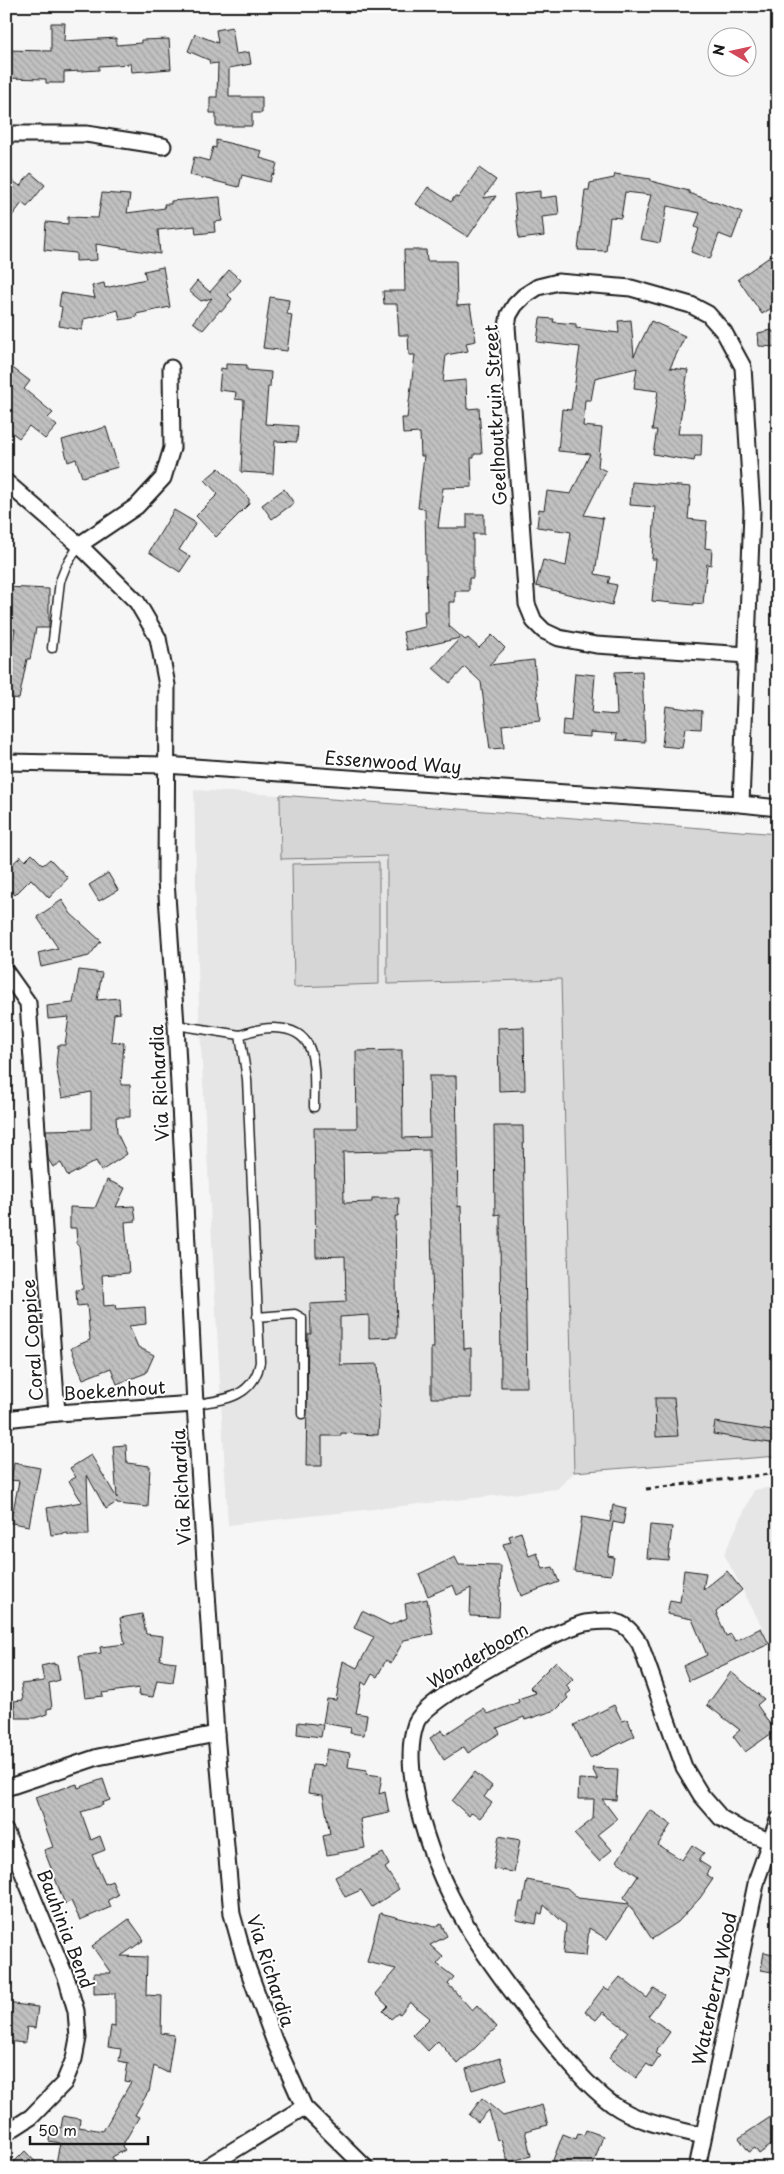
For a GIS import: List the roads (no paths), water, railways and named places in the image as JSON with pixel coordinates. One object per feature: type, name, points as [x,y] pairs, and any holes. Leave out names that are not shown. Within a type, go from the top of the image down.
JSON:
[{"type":"street","points":[[6,134],[86,134],[163,146]]},
{"type":"street","name":"Geelhoutkruin Street","points":[[741,804],[747,655],[752,511],[743,367],[724,332],[708,314],[691,305],[631,288],[558,282],[538,287],[515,305],[509,315],[508,326],[527,604],[534,621],[544,631],[559,638],[596,645],[747,655]]},
{"type":"street","points":[[79,545],[137,506],[163,478],[172,448],[170,368]]},
{"type":"street","name":"Via Richardia","points":[[6,482],[79,545],[137,602],[158,638],[167,685],[166,881],[176,1025],[195,1404],[216,1734],[232,1914],[245,1962],[274,2040],[304,2107],[366,2168]]},
{"type":"street","name":"Essenwood Way","points":[[6,762],[166,765],[778,808]]},
{"type":"street","name":"Coral Coppice","points":[[6,972],[28,1003],[57,1413]]},
{"type":"street","name":"Boekenhout","points":[[6,1419],[57,1413],[195,1404]]},
{"type":"street","name":"Wonderboom","points":[[703,2136],[639,2119],[612,2104],[579,2075],[494,1970],[448,1895],[433,1860],[414,1786],[411,1760],[412,1739],[416,1721],[438,1701],[523,1650],[585,1624],[610,1621],[618,1623],[628,1627],[640,1644],[684,1768],[701,1795],[721,1818],[740,1830],[769,1841]]},
{"type":"street","points":[[6,1788],[98,1757],[216,1734]]},
{"type":"street","name":"Waterberry Wood","points":[[698,2168],[756,1879],[778,1820]]},
{"type":"street","name":"Bauhinia Bend","points":[[6,1832],[68,1980],[76,2010],[78,2038],[74,2059],[64,2082],[32,2116],[6,2133]]},
{"type":"street","points":[[205,2168],[304,2107]]},
{"type":"lane","points":[[52,648],[60,581],[66,566],[79,545]]},
{"type":"lane","points":[[176,1025],[240,1035],[252,1030],[273,1027],[287,1030],[302,1037],[312,1053],[314,1107]]},
{"type":"lane","points":[[195,1404],[220,1400],[242,1392],[254,1382],[260,1362],[248,1079],[240,1035]]},
{"type":"lane","points":[[257,1316],[294,1314],[302,1318],[302,1414]]}]
